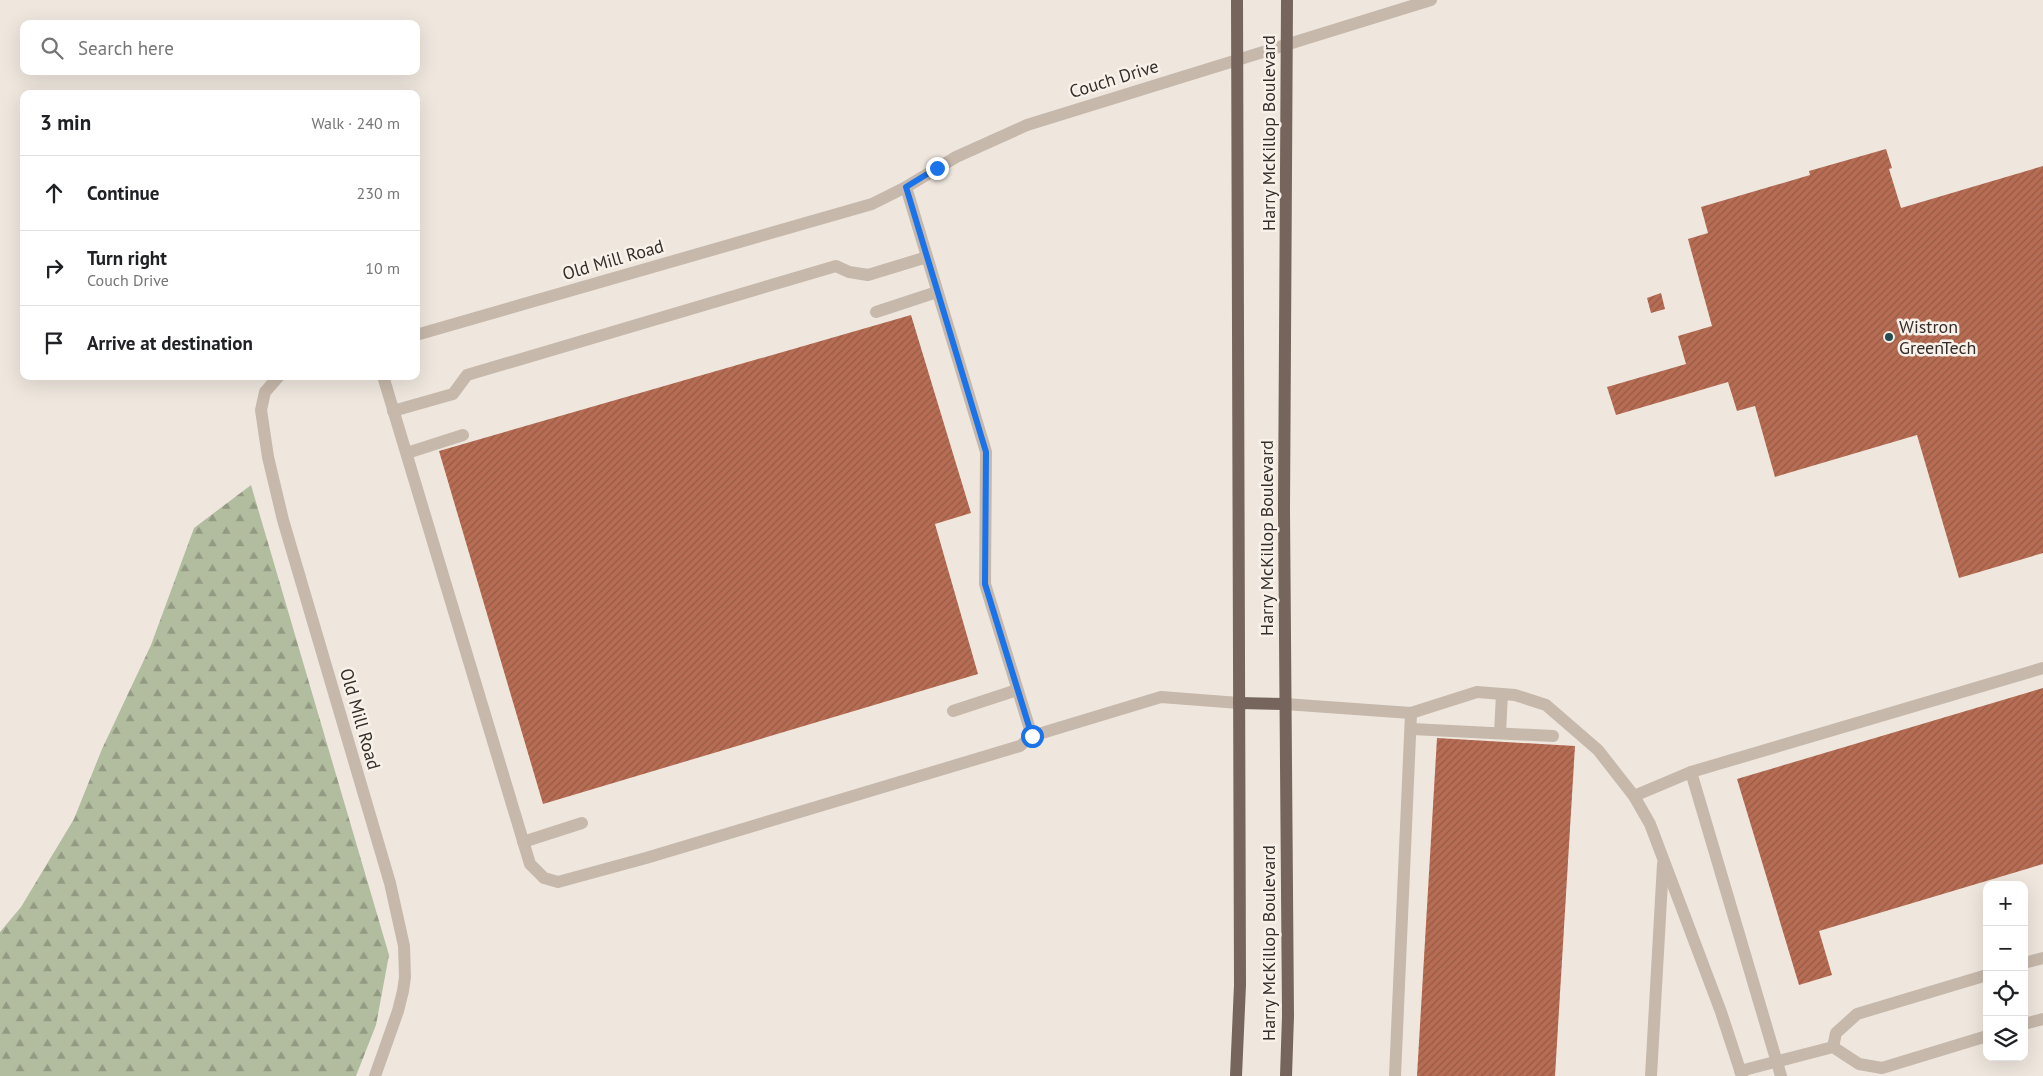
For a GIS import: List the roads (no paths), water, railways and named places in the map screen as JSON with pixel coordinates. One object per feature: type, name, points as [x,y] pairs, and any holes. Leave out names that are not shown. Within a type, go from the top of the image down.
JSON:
[{"type":"main road","name":"Harry McKillop Boulevard","points":[[1236,1076],[1240,985],[1237,0]]},
{"type":"main road","name":"Harry McKillop Boulevard","points":[[1286,1076],[1288,1016],[1284,511],[1287,0]]},
{"type":"main road","points":[[1239,703],[1285,704]]},
{"type":"street","name":"Couch Drive","points":[[820,220],[872,204],[906,187],[956,157],[1027,126],[1288,43],[1431,0]]},
{"type":"street","points":[[906,187],[986,452],[985,584],[1032,736]]},
{"type":"street","name":"Old Mill Road","points":[[420,334],[820,220]]},
{"type":"street","points":[[393,411],[453,394],[467,375],[836,266],[849,272],[868,275],[927,258]]},
{"type":"street","points":[[876,312],[937,292]]},
{"type":"street","name":"Old Mill Road","points":[[276,380],[265,392],[261,410],[274,484],[390,883],[404,946],[405,977],[403,991],[375,1076]]},
{"type":"street","points":[[384,380],[530,864],[544,878],[558,882],[646,858],[1020,746],[1032,736],[1161,697],[1239,703]]},
{"type":"street","points":[[407,453],[464,435]]},
{"type":"street","points":[[1634,796],[1691,772],[2043,668]]},
{"type":"street","points":[[953,712],[1017,690]]},
{"type":"street","points":[[1285,704],[1412,713],[1477,692],[1515,695],[1546,705],[1598,750],[1634,796],[1650,824],[1722,1012],[1741,1074],[1833,1047],[1859,1064],[1882,1068],[1983,1037]]},
{"type":"street","points":[[1500,733],[1502,694]]},
{"type":"street","points":[[1396,1076],[1412,713]]},
{"type":"street","points":[[1412,729],[1553,736]]},
{"type":"street","points":[[1691,772],[1782,1076]]},
{"type":"street","points":[[523,842],[582,823]]},
{"type":"street","points":[[1651,1076],[1663,859]]},
{"type":"street","points":[[2028,962],[2043,958]]},
{"type":"street","points":[[1833,1047],[1836,1033],[1857,1014],[1983,976]]},
{"type":"street","points":[[2028,1023],[2043,1019]]},
{"type":"place","name":"Wistron GreenTech","points":[[1889,337]]}]
